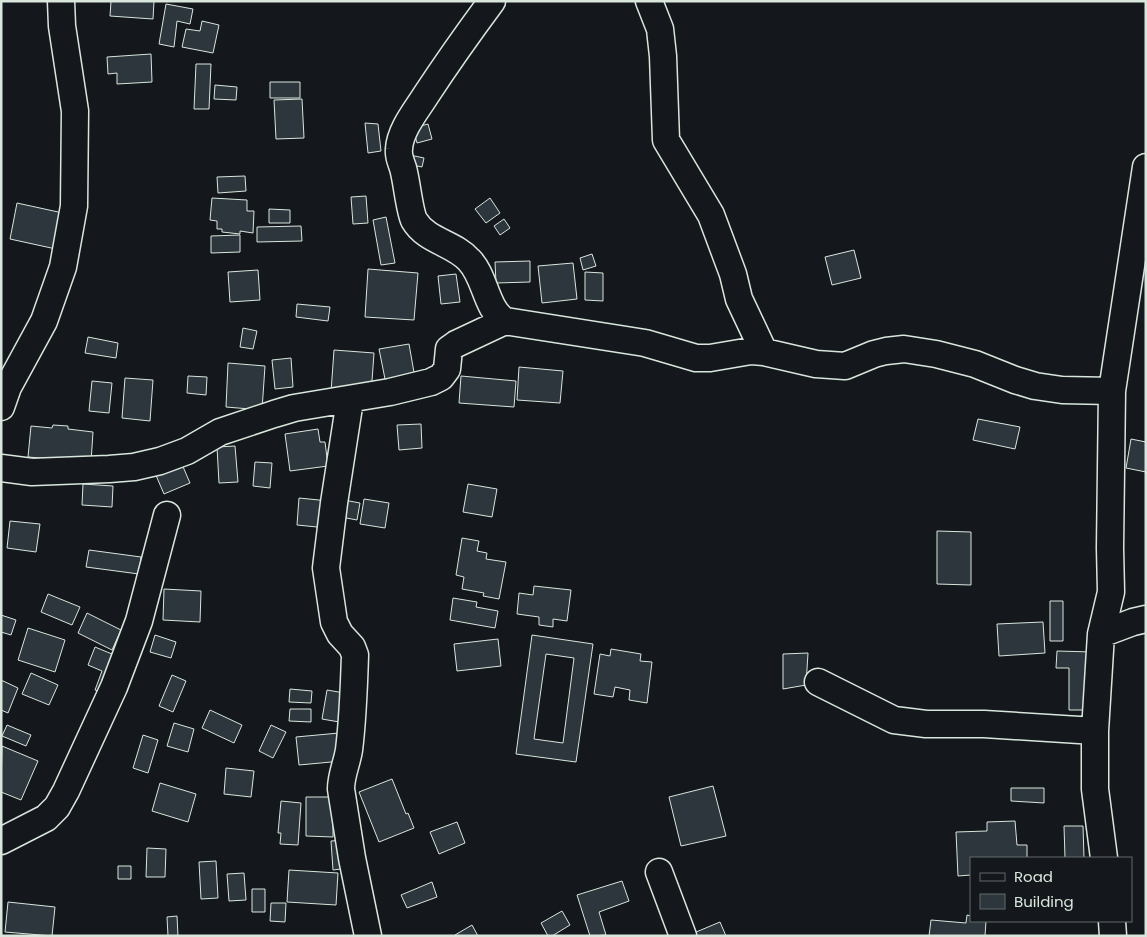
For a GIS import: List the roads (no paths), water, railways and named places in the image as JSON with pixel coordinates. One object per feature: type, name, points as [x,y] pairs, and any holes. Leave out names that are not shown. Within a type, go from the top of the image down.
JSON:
[{"type":"street","points":[[1,407],[8,387],[44,321],[64,267],[74,206],[75,111],[62,26],[61,1]]},
{"type":"street","points":[[492,1],[454,53],[419,107],[404,132],[399,148],[414,219],[421,229],[431,237],[461,252],[470,260],[480,273],[497,316],[505,321],[645,343],[696,358],[710,358],[751,351],[764,352],[791,360],[845,366],[886,351],[904,349],[936,354],[974,364],[1035,386],[1062,390],[1112,391]]},
{"type":"street","points":[[649,1],[660,28],[666,140],[711,215],[733,274],[739,299],[764,352]]},
{"type":"street","points":[[1104,857],[1095,789],[1095,731],[1100,634],[1112,592],[1110,548],[1112,391],[1146,167]]},
{"type":"street","points":[[1,468],[32,472],[108,470],[134,467],[160,461],[187,451],[220,432],[294,408],[350,400],[432,382],[447,370],[449,349],[505,321]]},
{"type":"street","points":[[350,400],[326,568],[334,622],[340,634],[352,647],[354,655],[353,715],[348,759],[341,780],[341,789],[352,858],[368,936]]},
{"type":"street","points":[[1,841],[46,818],[57,807],[66,791],[114,687],[138,621],[167,516]]},
{"type":"street","points":[[1100,634],[1146,619]]},
{"type":"street","points":[[818,682],[894,720],[926,724],[984,724],[1095,731]]},
{"type":"street","points":[[660,872],[683,936]]},
{"type":"street","points":[[1112,922],[1113,936]]}]
